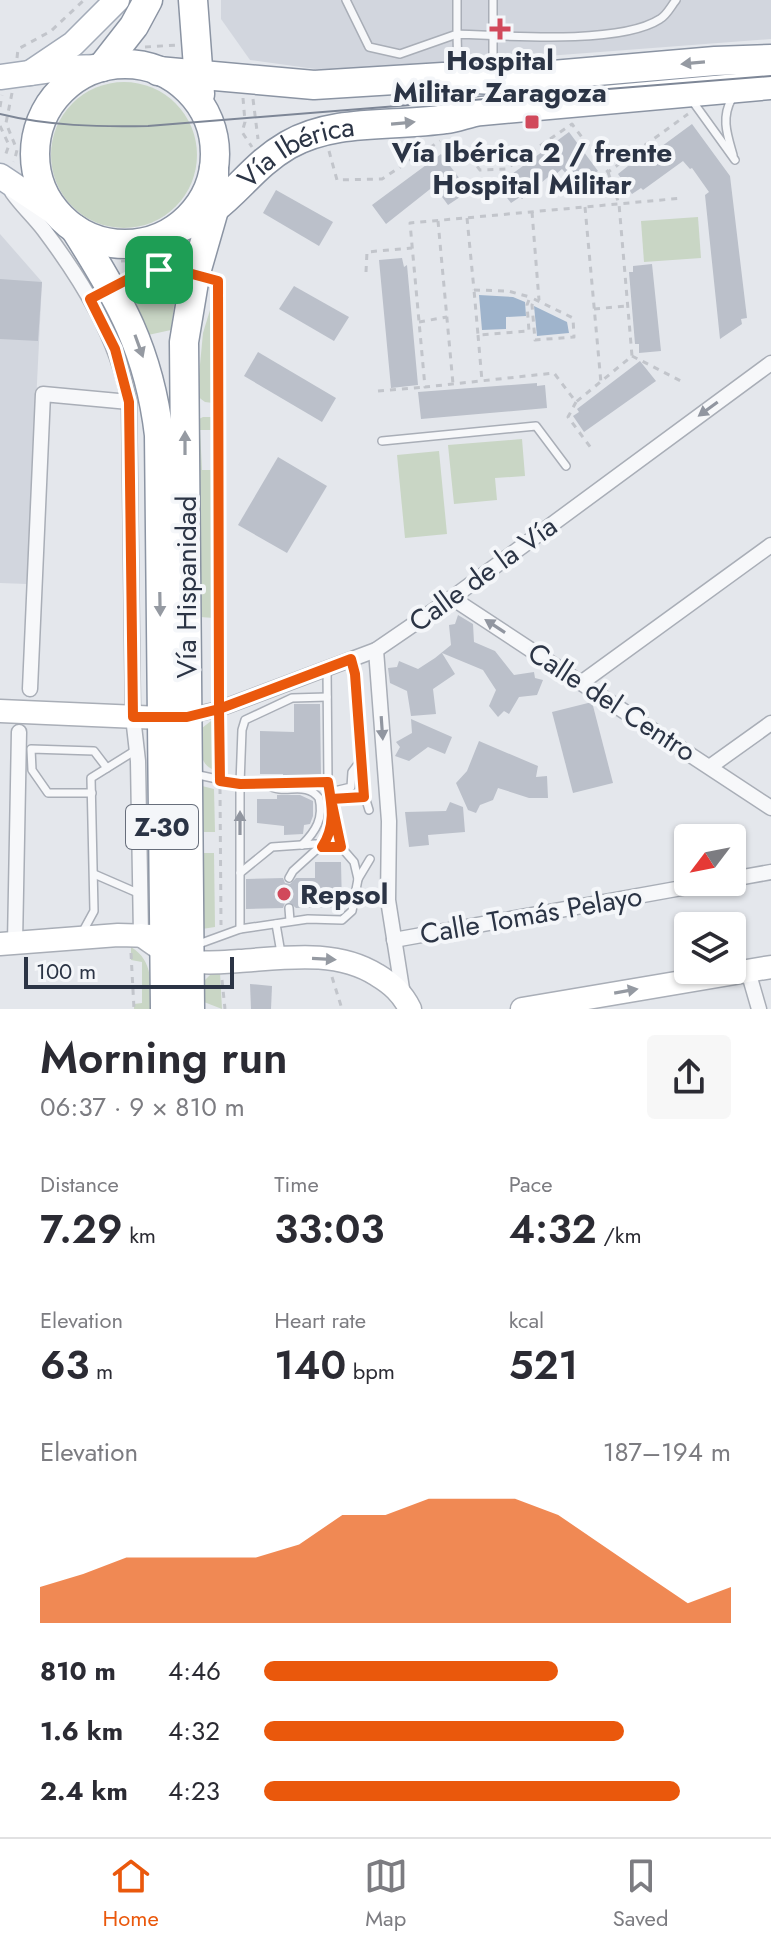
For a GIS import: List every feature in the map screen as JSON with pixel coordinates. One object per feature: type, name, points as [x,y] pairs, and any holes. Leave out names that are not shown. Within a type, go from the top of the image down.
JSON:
[{"type":"highway","points":[[102,67],[134,26],[148,0]]},
{"type":"highway","points":[[193,0],[203,110]]},
{"type":"highway","points":[[151,59],[189,91],[203,110],[212,131],[214,169],[204,197],[176,229],[133,244],[103,241],[51,211],[35,150],[44,114],[64,88],[88,72],[151,59]]},
{"type":"highway","name":"Vía Ibérica","points":[[151,59],[248,94],[314,85],[443,77],[493,80],[771,59]]},
{"type":"highway","name":"Vía Ibérica","points":[[176,229],[214,210],[264,157],[302,138],[334,128],[445,120],[482,111],[690,100],[759,85]]},
{"type":"highway","name":"Vía Hispanidad","points":[[165,1009],[188,773],[160,717],[184,342],[208,269],[214,210],[214,169]]},
{"type":"highway","name":"Vía Hispanidad","points":[[51,211],[107,278],[147,366],[159,435],[160,717],[172,943],[190,1009]]},
{"type":"main road","points":[[16,70],[81,37],[117,0]]},
{"type":"main road","points":[[16,70],[102,67]]},
{"type":"main road","points":[[3,172],[51,211]]},
{"type":"street","name":"Vía Hispanidad","points":[[51,211],[66,260],[102,319],[121,367],[129,402],[160,717],[138,749],[140,894],[172,943]]},
{"type":"street","name":"Calle de la Vía","points":[[160,717],[219,709],[376,650],[452,598],[771,363]]},
{"type":"street","points":[[30,689],[43,394],[129,402]]},
{"type":"street","points":[[581,683],[771,545]]},
{"type":"street","name":"Calle del Centro","points":[[452,598],[771,808]]},
{"type":"street","points":[[376,650],[389,821],[388,900],[407,1002]]},
{"type":"street","points":[[0,711],[160,717]]},
{"type":"street","points":[[711,766],[771,723]]},
{"type":"street","points":[[19,732],[8,943],[78,939],[172,943],[221,962],[282,958],[351,962],[388,982],[407,1002]]},
{"type":"street","points":[[746,876],[771,872]]},
{"type":"street","name":"Calle Tomás Pelayo","points":[[394,940],[674,889]]},
{"type":"street","points":[[758,1006],[763,969]]},
{"type":"street","points":[[758,1006],[763,969]]},
{"type":"street","points":[[522,1009],[763,969]]},
{"type":"lane","points":[[346,0],[369,47],[400,54],[457,34],[584,36],[633,29],[662,19],[676,0]]},
{"type":"lane","points":[[457,0],[457,79]]},
{"type":"lane","points":[[493,0],[493,80]]},
{"type":"lane","points":[[690,100],[735,160],[727,137],[725,117],[729,101],[759,85]]},
{"type":"lane","points":[[382,441],[536,426],[566,466]]},
{"type":"lane","points":[[351,659],[355,674],[364,797],[369,810]]},
{"type":"lane","points":[[327,668],[328,782],[341,847],[354,862],[358,879]]},
{"type":"lane","points":[[308,698],[311,686],[309,675]]},
{"type":"lane","points":[[240,929],[240,784],[245,720],[292,698],[327,697]]},
{"type":"lane","points":[[92,793],[48,793],[32,770],[31,749],[94,751],[107,768]]},
{"type":"lane","points":[[78,939],[94,911],[91,778],[138,749]]},
{"type":"lane","points":[[330,795],[351,787],[352,772],[361,760]]},
{"type":"lane","points":[[188,773],[240,784],[328,782]]},
{"type":"lane","points":[[266,783],[274,789],[307,789],[319,798],[319,824],[302,845]]},
{"type":"lane","points":[[330,795],[364,797]]},
{"type":"lane","points":[[289,878],[322,847],[329,835],[334,811]]},
{"type":"lane","points":[[240,873],[272,847],[341,847]]},
{"type":"lane","points":[[172,943],[290,921],[342,920],[352,911],[358,879],[370,859]]},
{"type":"lane","points":[[94,874],[140,894]]},
{"type":"lane","points":[[289,908],[290,921]]},
{"type":"lane","points":[[276,924],[282,958]]},
{"type":"path","points":[[16,70],[18,49],[51,31],[84,0]]},
{"type":"path","points":[[151,59],[183,45]]},
{"type":"path","points":[[248,94],[256,136],[264,157]]},
{"type":"path","points":[[248,94],[242,132],[264,157]]},
{"type":"path","points":[[608,172],[690,100]]},
{"type":"path","points":[[3,172],[17,153],[6,123],[10,104]]},
{"type":"path","points":[[255,125],[263,124]]},
{"type":"path","points":[[451,134],[480,170],[506,169],[572,124],[608,172],[619,204],[632,356]]},
{"type":"path","points":[[0,126],[9,150],[3,172]]},
{"type":"path","points":[[327,143],[337,180],[382,179],[440,141]]},
{"type":"path","points":[[425,387],[410,223],[683,198]]},
{"type":"path","points":[[585,207],[601,384]]},
{"type":"path","points":[[532,212],[539,301]]},
{"type":"path","points":[[467,218],[482,381]]},
{"type":"path","points":[[438,221],[453,384]]},
{"type":"path","points":[[107,278],[116,262],[154,258],[187,246],[208,269],[228,283]]},
{"type":"path","points":[[366,272],[367,252],[412,248]]},
{"type":"path","points":[[107,278],[148,271],[208,269]]},
{"type":"path","points":[[208,269],[219,709],[221,936]]},
{"type":"path","points":[[474,290],[508,291],[530,297],[527,305],[529,331],[478,335]]},
{"type":"path","points":[[534,299],[539,301],[573,318],[574,337],[535,340],[532,305],[534,299]]},
{"type":"path","points":[[594,309],[628,306]]},
{"type":"path","points":[[419,322],[449,316]]},
{"type":"path","points":[[632,356],[681,381]]},
{"type":"path","points":[[591,448],[568,417],[576,402],[632,356]]},
{"type":"path","points":[[378,391],[554,373],[576,402]]},
{"type":"path","points":[[221,962],[225,1009]]},
{"type":"path","points":[[332,974],[342,1009]]},
{"type":"shaded area","name":"Hospital Militar Zaragoza","points":[[221,0],[771,0],[771,39],[337,72],[250,60],[221,19]]},
{"type":"shaded area","points":[[0,234],[42,282],[27,584],[0,583]]},
{"type":"green space","points":[[124,82],[152,87],[176,103],[192,127],[197,155],[192,183],[176,207],[152,223],[124,228],[96,223],[72,207],[56,183],[51,155],[56,127],[72,103],[96,87]]},
{"type":"green space","points":[[698,217],[701,258],[644,262],[641,221]]},
{"type":"green space","points":[[155,276],[177,280],[171,330],[148,335],[125,288]]},
{"type":"green space","points":[[214,297],[213,403],[197,396],[203,333]]},
{"type":"green space","points":[[203,417],[214,417],[214,430],[200,430],[202,470],[214,470],[214,618],[200,617],[197,425]]},
{"type":"green space","points":[[522,439],[525,476],[495,478],[497,500],[454,504],[448,445]]},
{"type":"green space","points":[[439,451],[447,534],[405,538],[397,455]]},
{"type":"green space","points":[[215,718],[217,771],[203,760],[201,748],[202,728]]},
{"type":"green space","points":[[198,785],[214,789],[215,832],[199,832]]},
{"type":"green space","points":[[199,853],[214,853],[215,927],[202,929]]},
{"type":"green space","points":[[131,947],[147,966],[150,1009],[134,1009],[134,1004],[142,1003],[142,962],[131,960]]},
{"type":"green space","points":[[220,972],[222,1009],[204,1002],[204,981],[212,973]]},
{"type":"water","points":[[479,295],[513,297],[525,302],[526,316],[506,317],[506,329],[482,330]]},
{"type":"water","points":[[534,306],[567,322],[569,333],[537,336]]},
{"type":"building","points":[[692,124],[730,176],[747,318],[741,319],[742,324],[720,339],[705,195],[709,192],[683,161],[643,190],[641,188],[632,194],[618,174],[628,166],[635,166]]},
{"type":"building","points":[[569,132],[598,171],[577,186],[562,169],[522,199],[520,197],[511,203],[495,182],[506,173],[512,174]]},
{"type":"building","points":[[441,154],[469,191],[448,205],[434,186],[386,224],[372,205]]},
{"type":"building","points":[[276,190],[333,222],[319,246],[263,213]]},
{"type":"building","points":[[402,258],[404,267],[407,265],[418,385],[391,388],[379,260]]},
{"type":"building","points":[[652,264],[661,351],[639,353],[639,344],[635,344],[629,272],[633,272],[633,266]]},
{"type":"building","points":[[0,279],[42,282],[38,341],[0,339]]},
{"type":"building","points":[[294,286],[349,317],[334,341],[279,309]]},
{"type":"building","points":[[258,352],[336,398],[322,422],[244,376]]},
{"type":"building","points":[[640,361],[656,381],[584,432],[573,416],[579,412],[577,409]]},
{"type":"building","points":[[537,383],[537,386],[545,385],[547,408],[421,419],[418,392]]},
{"type":"building","points":[[278,457],[327,486],[287,553],[238,525]]},
{"type":"building","points":[[458,615],[473,624],[474,642],[495,651],[514,675],[534,672],[535,678],[543,680],[537,695],[519,697],[509,714],[504,711],[498,717],[489,706],[496,690],[483,670],[442,653],[455,674],[433,689],[436,714],[411,716],[407,691],[390,683],[388,668],[397,667],[399,661],[418,669],[435,658],[451,645],[449,625],[455,624]]},
{"type":"building","points":[[592,702],[613,783],[573,793],[552,712]]},
{"type":"building","points":[[294,704],[320,704],[321,774],[283,777],[283,774],[260,774],[260,731],[294,732]]},
{"type":"building","points":[[411,719],[452,737],[445,754],[428,747],[409,761],[395,756],[400,747],[396,742],[412,733]]},
{"type":"building","points":[[479,741],[538,766],[536,777],[547,776],[548,798],[529,798],[498,788],[493,800],[480,805],[476,813],[468,810],[456,783],[467,771]]},
{"type":"building","points":[[277,795],[300,795],[313,801],[313,816],[310,824],[304,825],[303,834],[284,835],[284,826],[257,823],[257,799],[277,799]]},
{"type":"building","points":[[450,802],[463,807],[465,832],[428,835],[429,845],[409,847],[405,812],[446,811]]},
{"type":"building","points":[[315,862],[341,862],[342,907],[296,908],[289,902],[283,908],[246,909],[246,879],[283,878],[285,883],[290,884],[296,878],[315,878]]},
{"type":"building","points":[[250,984],[272,986],[271,1009],[251,1009]]},
{"type":"tram line","points":[[0,114],[74,125],[148,126],[771,76]]},
{"type":"place","name":"Hospital Militar Zaragoza","points":[[500,29]]},
{"type":"place","name":"Vía Ibérica 2 / frente Hospital Militar","points":[[532,122]]},
{"type":"place","name":"Repsol","points":[[284,894]]},
{"type":"route","points":[[159,270],[138,274],[90,299],[115,349],[129,402],[133,717],[187,717],[219,709],[220,781],[240,784],[328,782],[334,811],[329,835],[322,847],[341,847],[338,836],[336,820],[331,799],[364,797],[355,674],[351,659],[219,709],[218,281],[171,269],[159,270]]}]
